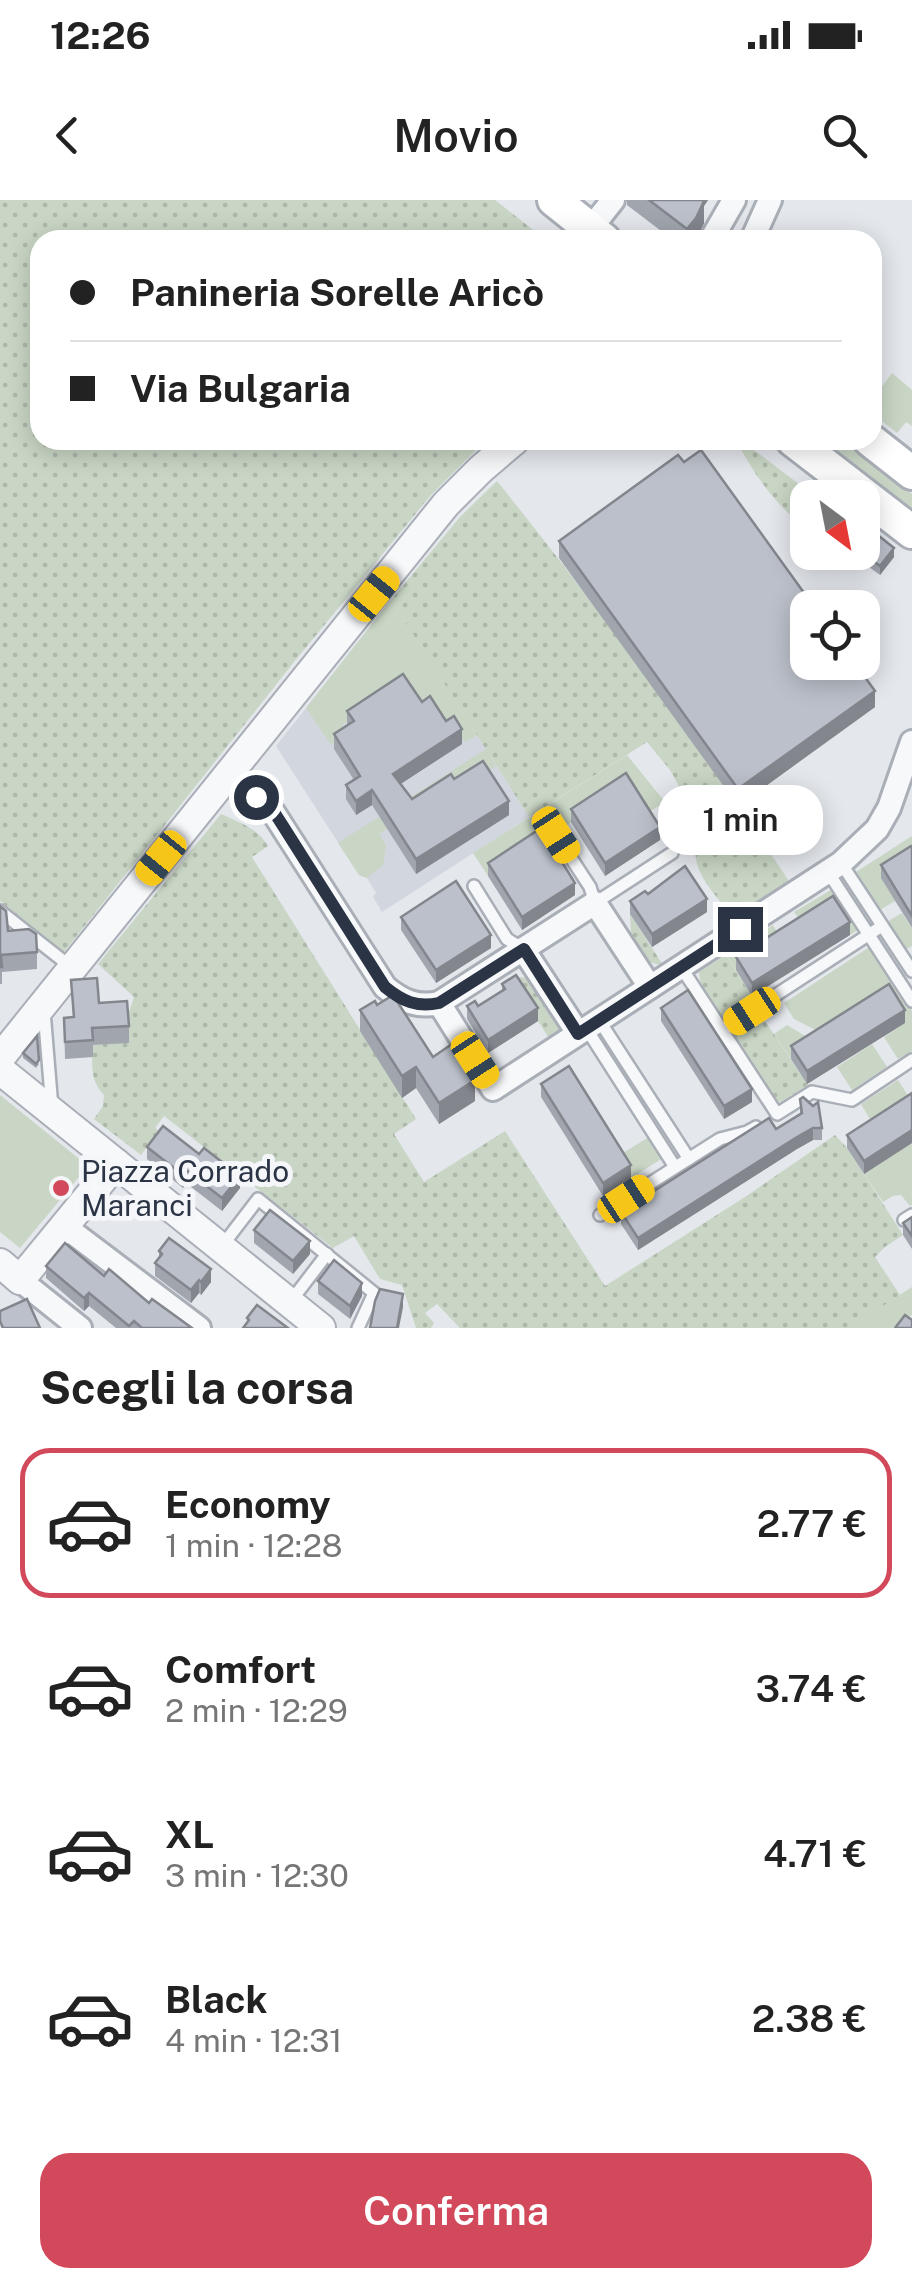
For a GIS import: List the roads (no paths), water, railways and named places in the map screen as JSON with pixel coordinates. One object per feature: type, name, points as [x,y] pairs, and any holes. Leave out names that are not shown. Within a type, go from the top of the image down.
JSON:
[{"type":"main road","points":[[530,200],[582,221]]},
{"type":"main road","points":[[882,449],[912,473]]},
{"type":"main road","points":[[807,450],[912,532]]},
{"type":"street","points":[[582,221],[613,200]]},
{"type":"street","points":[[717,230],[734,200]]},
{"type":"street","points":[[743,200],[768,206],[757,230]]},
{"type":"street","points":[[0,1058],[446,504],[503,450]]},
{"type":"street","points":[[439,1003],[493,1088],[835,867],[876,829],[906,789],[912,742]]},
{"type":"street","points":[[230,774],[274,812],[385,987],[399,999],[428,1006],[439,1003],[595,903],[650,987]]},
{"type":"street","points":[[524,949],[588,1027]]},
{"type":"street","points":[[0,1070],[322,1328]]},
{"type":"street","points":[[80,1328],[10,1272],[72,1232],[116,1163]]},
{"type":"street","points":[[72,1232],[200,1328]]},
{"type":"lane","points":[[556,835],[590,887],[595,903],[672,854]]},
{"type":"lane","points":[[835,867],[912,971]]},
{"type":"lane","points":[[835,867],[869,934],[912,1000]]},
{"type":"lane","points":[[474,886],[508,939],[524,949]]},
{"type":"lane","points":[[0,910],[73,968]]},
{"type":"lane","points":[[722,1030],[882,926]]},
{"type":"lane","points":[[681,967],[777,1114]]},
{"type":"lane","points":[[43,1005],[52,1112]]},
{"type":"lane","points":[[588,1027],[689,1159]]},
{"type":"lane","points":[[588,1027],[676,1167]]},
{"type":"lane","points":[[600,1215],[720,1139],[746,1132],[812,1092],[852,1100],[912,1060]]},
{"type":"lane","points":[[222,1246],[258,1199],[374,1293],[358,1328]]},
{"type":"lane","points":[[291,1302],[326,1254]]},
{"type":"place","name":"Piazza Corrado Maranci","points":[[61,1188]]}]
